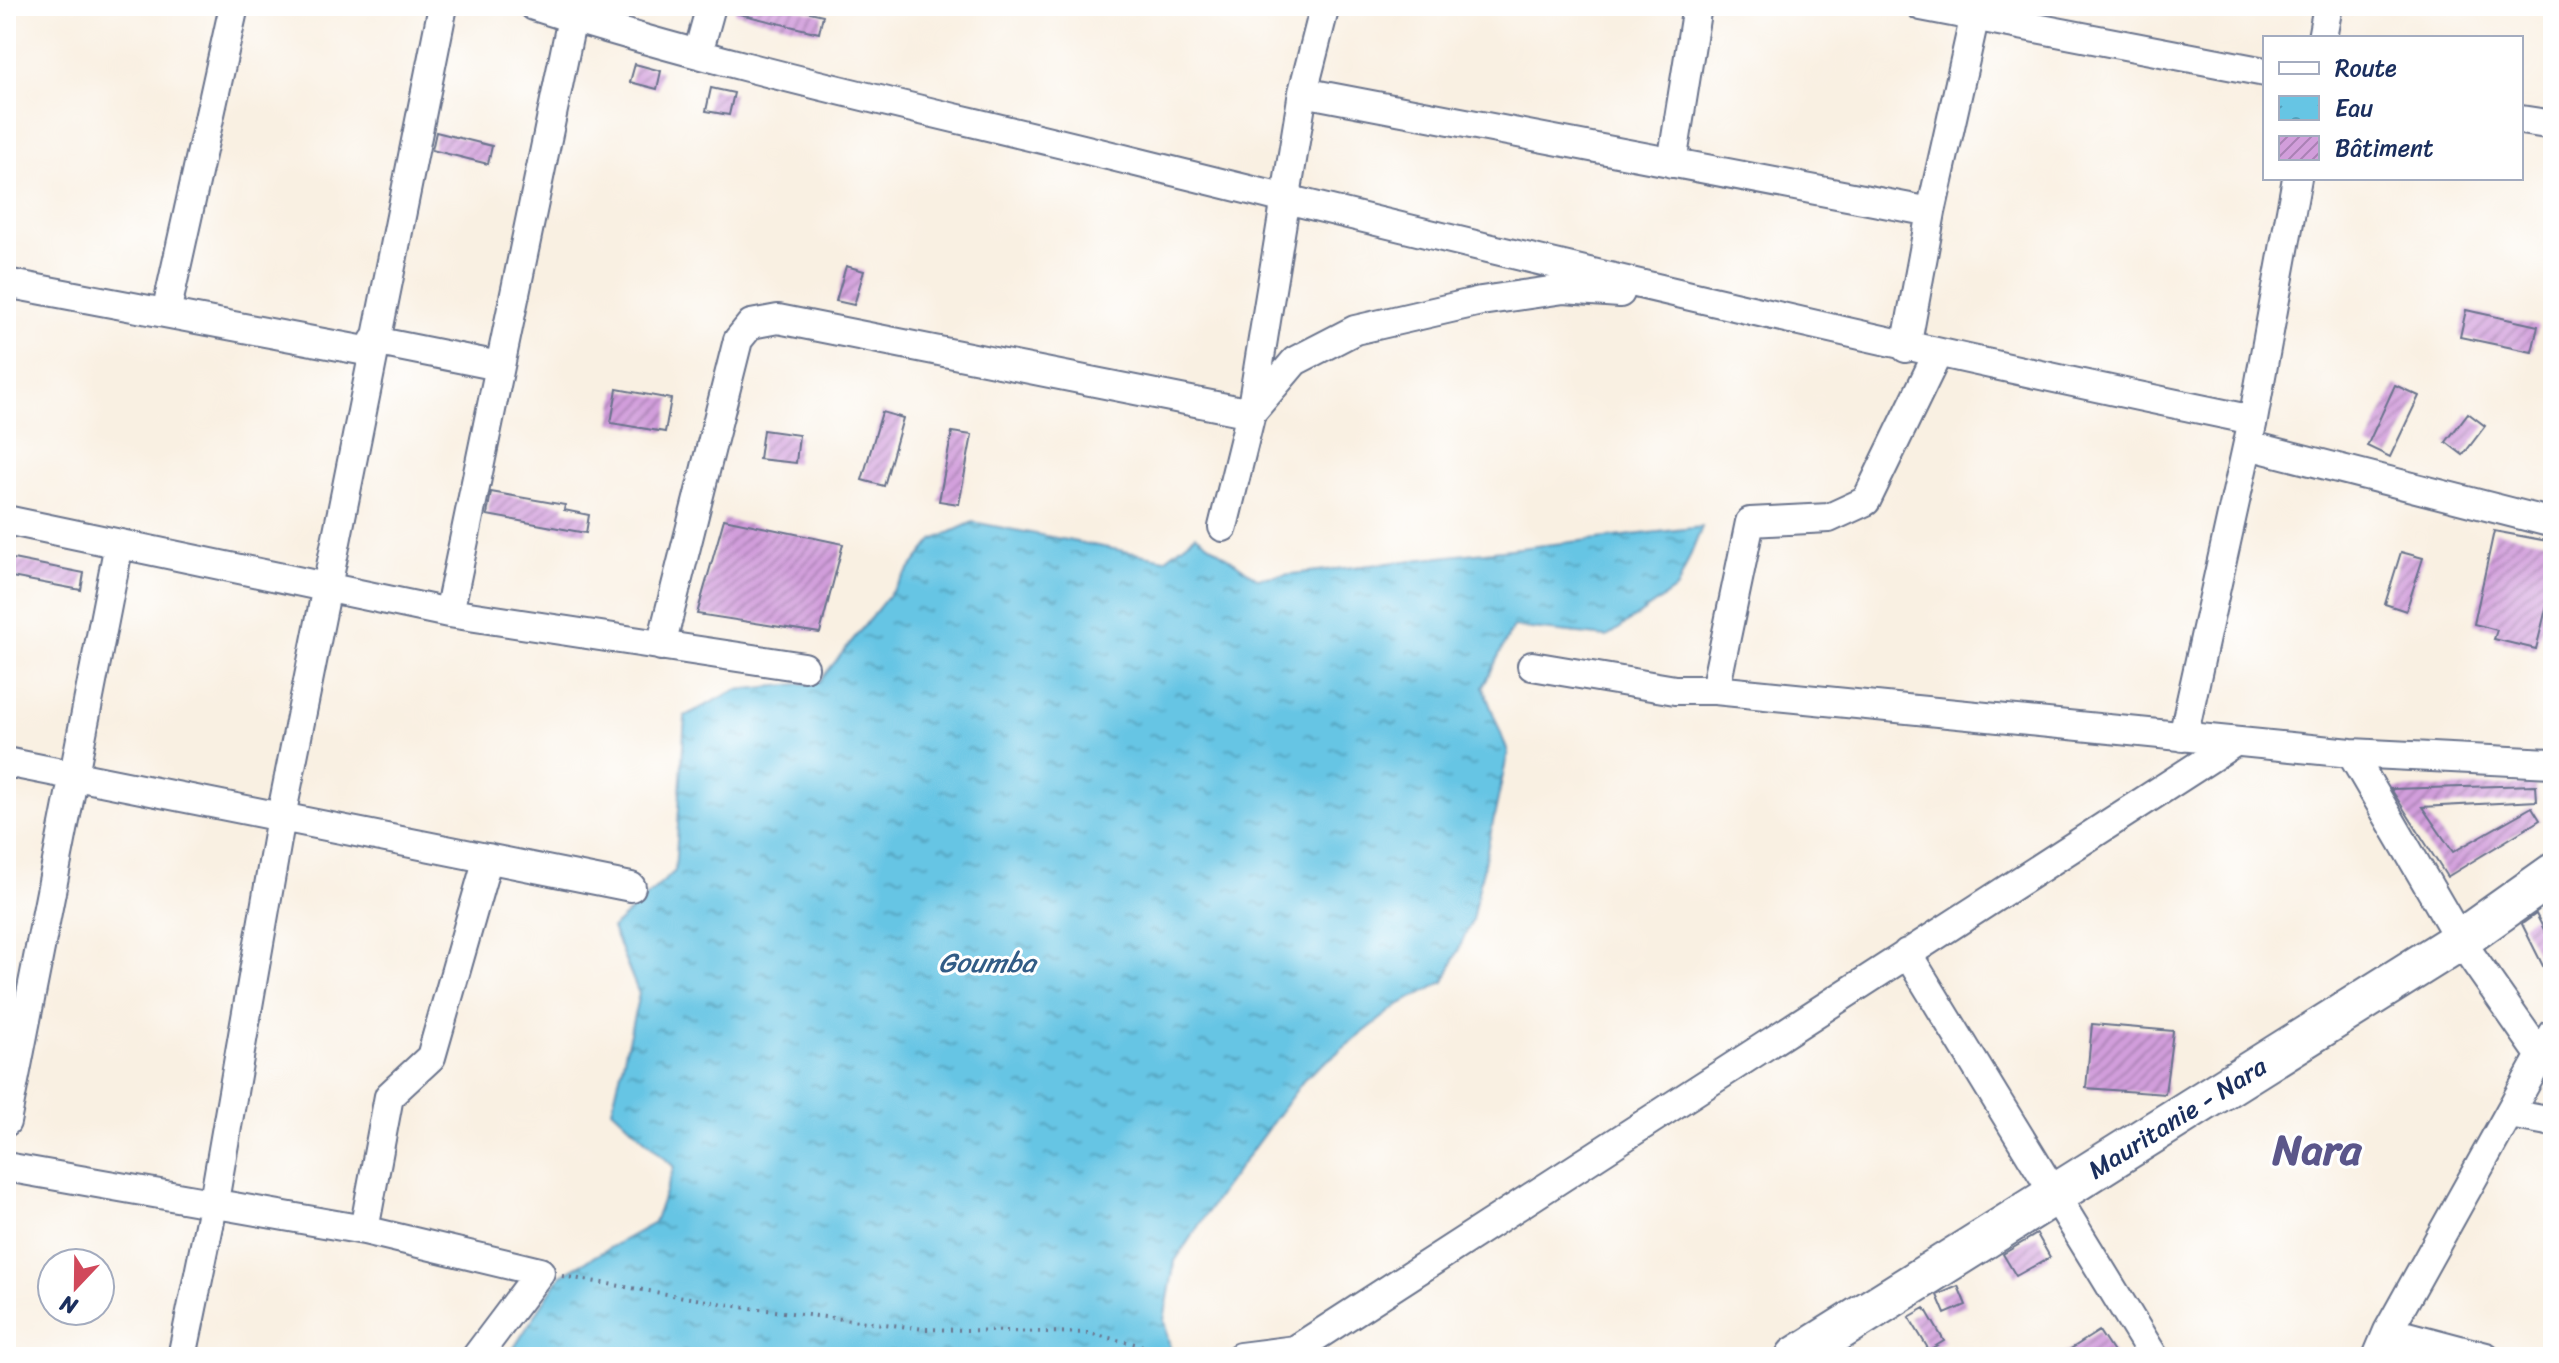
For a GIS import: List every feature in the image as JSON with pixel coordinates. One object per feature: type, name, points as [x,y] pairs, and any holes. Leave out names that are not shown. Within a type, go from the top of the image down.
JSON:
[{"type":"main road","name":"Mauritanie - Nara","points":[[1796,1357],[2460,940],[2553,874]]},
{"type":"street","points":[[166,313],[234,6]]},
{"type":"street","points":[[182,1357],[214,1201],[281,817],[328,587],[372,346],[443,6]]},
{"type":"street","points":[[534,6],[698,53],[1285,199],[2250,432],[2553,523]]},
{"type":"street","points":[[698,53],[711,6]]},
{"type":"street","points":[[1223,527],[1251,413],[1303,92],[1325,6]]},
{"type":"street","points":[[1672,163],[1697,6]]},
{"type":"street","points":[[1921,6],[1976,11],[2263,72]]},
{"type":"street","points":[[2322,36],[2328,6]]},
{"type":"street","points":[[1906,348],[1931,212],[1976,11]]},
{"type":"street","points":[[449,613],[572,18]]},
{"type":"street","points":[[1303,92],[1931,212]]},
{"type":"street","points":[[2523,120],[2553,125]]},
{"type":"street","points":[[2183,737],[2250,432],[2297,180]]},
{"type":"street","points":[[6,283],[166,313],[499,366]]},
{"type":"street","points":[[1251,413],[1295,361],[1355,330],[1481,301],[1564,289],[1699,298]]},
{"type":"street","points":[[661,646],[738,340],[751,324],[778,319],[1251,413]]},
{"type":"street","points":[[1715,690],[1750,522],[1829,518],[1866,501],[1937,355]]},
{"type":"street","points":[[6,520],[449,613],[804,667]]},
{"type":"street","points":[[6,1122],[119,544]]},
{"type":"street","points":[[1532,666],[1675,690],[1715,690],[2351,753],[2553,763]]},
{"type":"street","points":[[1240,1357],[1295,1350],[2235,742]]},
{"type":"street","points":[[2351,753],[2460,940],[2547,1045],[2388,1331],[2377,1357]]},
{"type":"street","points":[[6,762],[631,887]]},
{"type":"street","points":[[364,1230],[389,1096],[431,1057],[488,858]]},
{"type":"street","points":[[1907,953],[2153,1357]]},
{"type":"street","points":[[2510,1114],[2553,1122]]},
{"type":"street","points":[[6,1167],[214,1201],[364,1230],[540,1272],[476,1357]]},
{"type":"street","points":[[2388,1331],[2486,1357]]},
{"type":"path","points":[[540,1272],[742,1307],[925,1329],[1088,1333],[1190,1357]]},
{"type":"water","name":"Goumba","points":[[973,522],[1165,559],[1196,535],[1257,578],[1702,527],[1677,588],[1607,637],[1513,627],[1483,687],[1508,752],[1472,920],[1444,982],[1400,1004],[1306,1077],[1219,1195],[1175,1261],[1164,1320],[1172,1357],[508,1357],[561,1275],[654,1223],[674,1167],[612,1109],[639,994],[612,928],[675,871],[685,716],[736,690],[819,682],[933,540]]},
{"type":"building","points":[[736,6],[784,6],[823,15],[819,33],[735,13]]},
{"type":"building","points":[[635,64],[661,71],[657,89],[630,82]]},
{"type":"building","points":[[711,88],[734,93],[729,115],[706,111]]},
{"type":"building","points":[[436,132],[492,146],[488,164],[432,150]]},
{"type":"building","points":[[846,266],[864,271],[854,305],[836,301]]},
{"type":"building","points":[[2466,310],[2538,326],[2532,352],[2460,337]]},
{"type":"building","points":[[2395,385],[2419,396],[2390,457],[2367,446]]},
{"type":"building","points":[[617,389],[671,399],[665,432],[611,423]]},
{"type":"building","points":[[882,412],[903,418],[884,486],[862,480]]},
{"type":"building","points":[[2468,413],[2485,426],[2463,455],[2446,442]]},
{"type":"building","points":[[763,430],[799,435],[796,463],[759,459]]},
{"type":"building","points":[[952,432],[972,435],[959,504],[939,501]]},
{"type":"building","points":[[491,492],[565,505],[564,510],[589,515],[586,533],[487,515]]},
{"type":"building","points":[[724,519],[843,544],[820,633],[697,614]]},
{"type":"building","points":[[2494,531],[2553,542],[2553,564],[2547,588],[2551,589],[2536,649],[2494,639],[2497,630],[2474,624]]},
{"type":"building","points":[[2401,552],[2423,558],[2406,611],[2385,604]]},
{"type":"building","points":[[8,558],[84,573],[81,590],[6,576]]},
{"type":"building","points":[[2536,785],[2537,801],[2422,807],[2453,852],[2532,807],[2540,820],[2447,877],[2391,789]]},
{"type":"building","points":[[2536,914],[2553,947],[2553,986],[2522,924]]},
{"type":"building","points":[[2092,1024],[2173,1031],[2165,1094],[2086,1088]]},
{"type":"building","points":[[2037,1234],[2050,1257],[2016,1276],[2003,1254]]},
{"type":"building","points":[[1958,1286],[1966,1305],[1945,1314],[1937,1295]]},
{"type":"building","points":[[1925,1308],[1944,1341],[1929,1350],[1909,1317]]},
{"type":"building","points":[[2099,1331],[2116,1357],[2058,1357]]},
{"type":"district","name":"Nara","points":[[2317,1149]]}]
